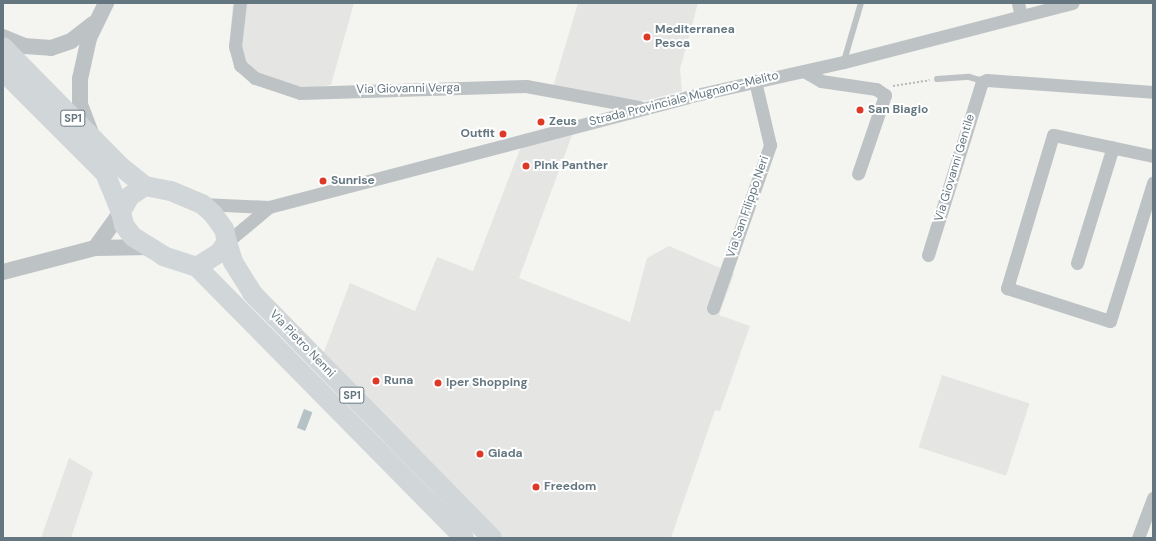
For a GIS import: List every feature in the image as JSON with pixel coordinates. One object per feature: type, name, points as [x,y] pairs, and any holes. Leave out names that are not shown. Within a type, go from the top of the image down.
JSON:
[{"type":"main road","name":"SP1","points":[[3,47],[98,143],[145,186]]},
{"type":"main road","name":"SP1","points":[[3,71],[105,173],[121,212]]},
{"type":"main road","points":[[145,186],[158,187],[202,204],[219,221],[227,242],[219,253],[197,267],[179,262],[150,248],[133,237],[124,225],[121,212],[130,196],[145,186]]},
{"type":"main road","name":"Via Pietro Nenni","points":[[227,242],[233,262],[252,293],[492,538]]},
{"type":"main road","name":"Via Pietro Nenni","points":[[197,267],[464,538]]},
{"type":"street","points":[[98,143],[88,128],[79,96],[82,64],[96,20],[106,3]]},
{"type":"street","name":"Via Giovanni Verga","points":[[240,3],[235,46],[240,65],[256,78],[300,93],[526,86],[645,108]]},
{"type":"street","name":"Strada Provinciale Mugnano-Melito","points":[[202,204],[269,207],[645,108],[755,81],[844,62],[1020,9],[1072,3]]},
{"type":"street","points":[[3,37],[24,46],[51,48],[80,35],[96,20]]},
{"type":"street","points":[[804,70],[821,80],[882,91],[886,99],[858,174]]},
{"type":"street","name":"Via San Filippo Neri","points":[[713,308],[770,145],[755,81]]},
{"type":"street","points":[[983,81],[1153,92]]},
{"type":"street","name":"Via Giovanni Gentile","points":[[928,255],[983,81]]},
{"type":"street","points":[[1153,156],[1054,135],[1007,288],[1110,321],[1153,183]]},
{"type":"street","points":[[1077,263],[1113,147]]},
{"type":"street","name":"Strada Provinciale Mugnano-Melito","points":[[227,242],[269,207]]},
{"type":"street","points":[[95,248],[121,212]]},
{"type":"street","points":[[3,272],[95,248],[150,248]]},
{"type":"street","points":[[1138,538],[1153,498]]},
{"type":"lane","points":[[844,62],[860,3]]},
{"type":"lane","points":[[937,79],[969,77],[983,81]]},
{"type":"path","points":[[882,91],[890,86],[937,79]]},
{"type":"shaded area","points":[[233,3],[354,3],[331,85],[311,88],[297,86],[236,68],[229,50]]},
{"type":"shaded area","points":[[578,3],[698,3],[680,69],[682,91],[644,101],[553,87]]},
{"type":"shaded area","points":[[574,130],[519,278],[630,322],[647,258],[669,246],[734,274],[719,315],[750,326],[720,411],[715,410],[671,538],[499,538],[322,357],[350,283],[415,311],[437,257],[473,271],[522,144]]},
{"type":"shaded area","points":[[942,375],[1029,403],[1006,476],[919,447]]},
{"type":"shaded area","points":[[304,409],[312,412],[305,431],[297,428]]},
{"type":"shaded area","points":[[69,458],[93,472],[71,538],[41,538]]},
{"type":"place","name":"Mediterranea Pesca","points":[[647,37]]},
{"type":"place","name":"San Biagio","points":[[860,110]]},
{"type":"place","name":"Zeus","points":[[541,122]]},
{"type":"place","name":"Outfit","points":[[503,134]]},
{"type":"place","name":"Pink Panther","points":[[526,166]]},
{"type":"place","name":"Sunrise","points":[[323,181]]},
{"type":"place","name":"Runa","points":[[376,381]]},
{"type":"place","name":"Iper Shopping","points":[[438,383]]},
{"type":"place","name":"Giada","points":[[480,454]]},
{"type":"place","name":"Freedom","points":[[536,487]]}]
